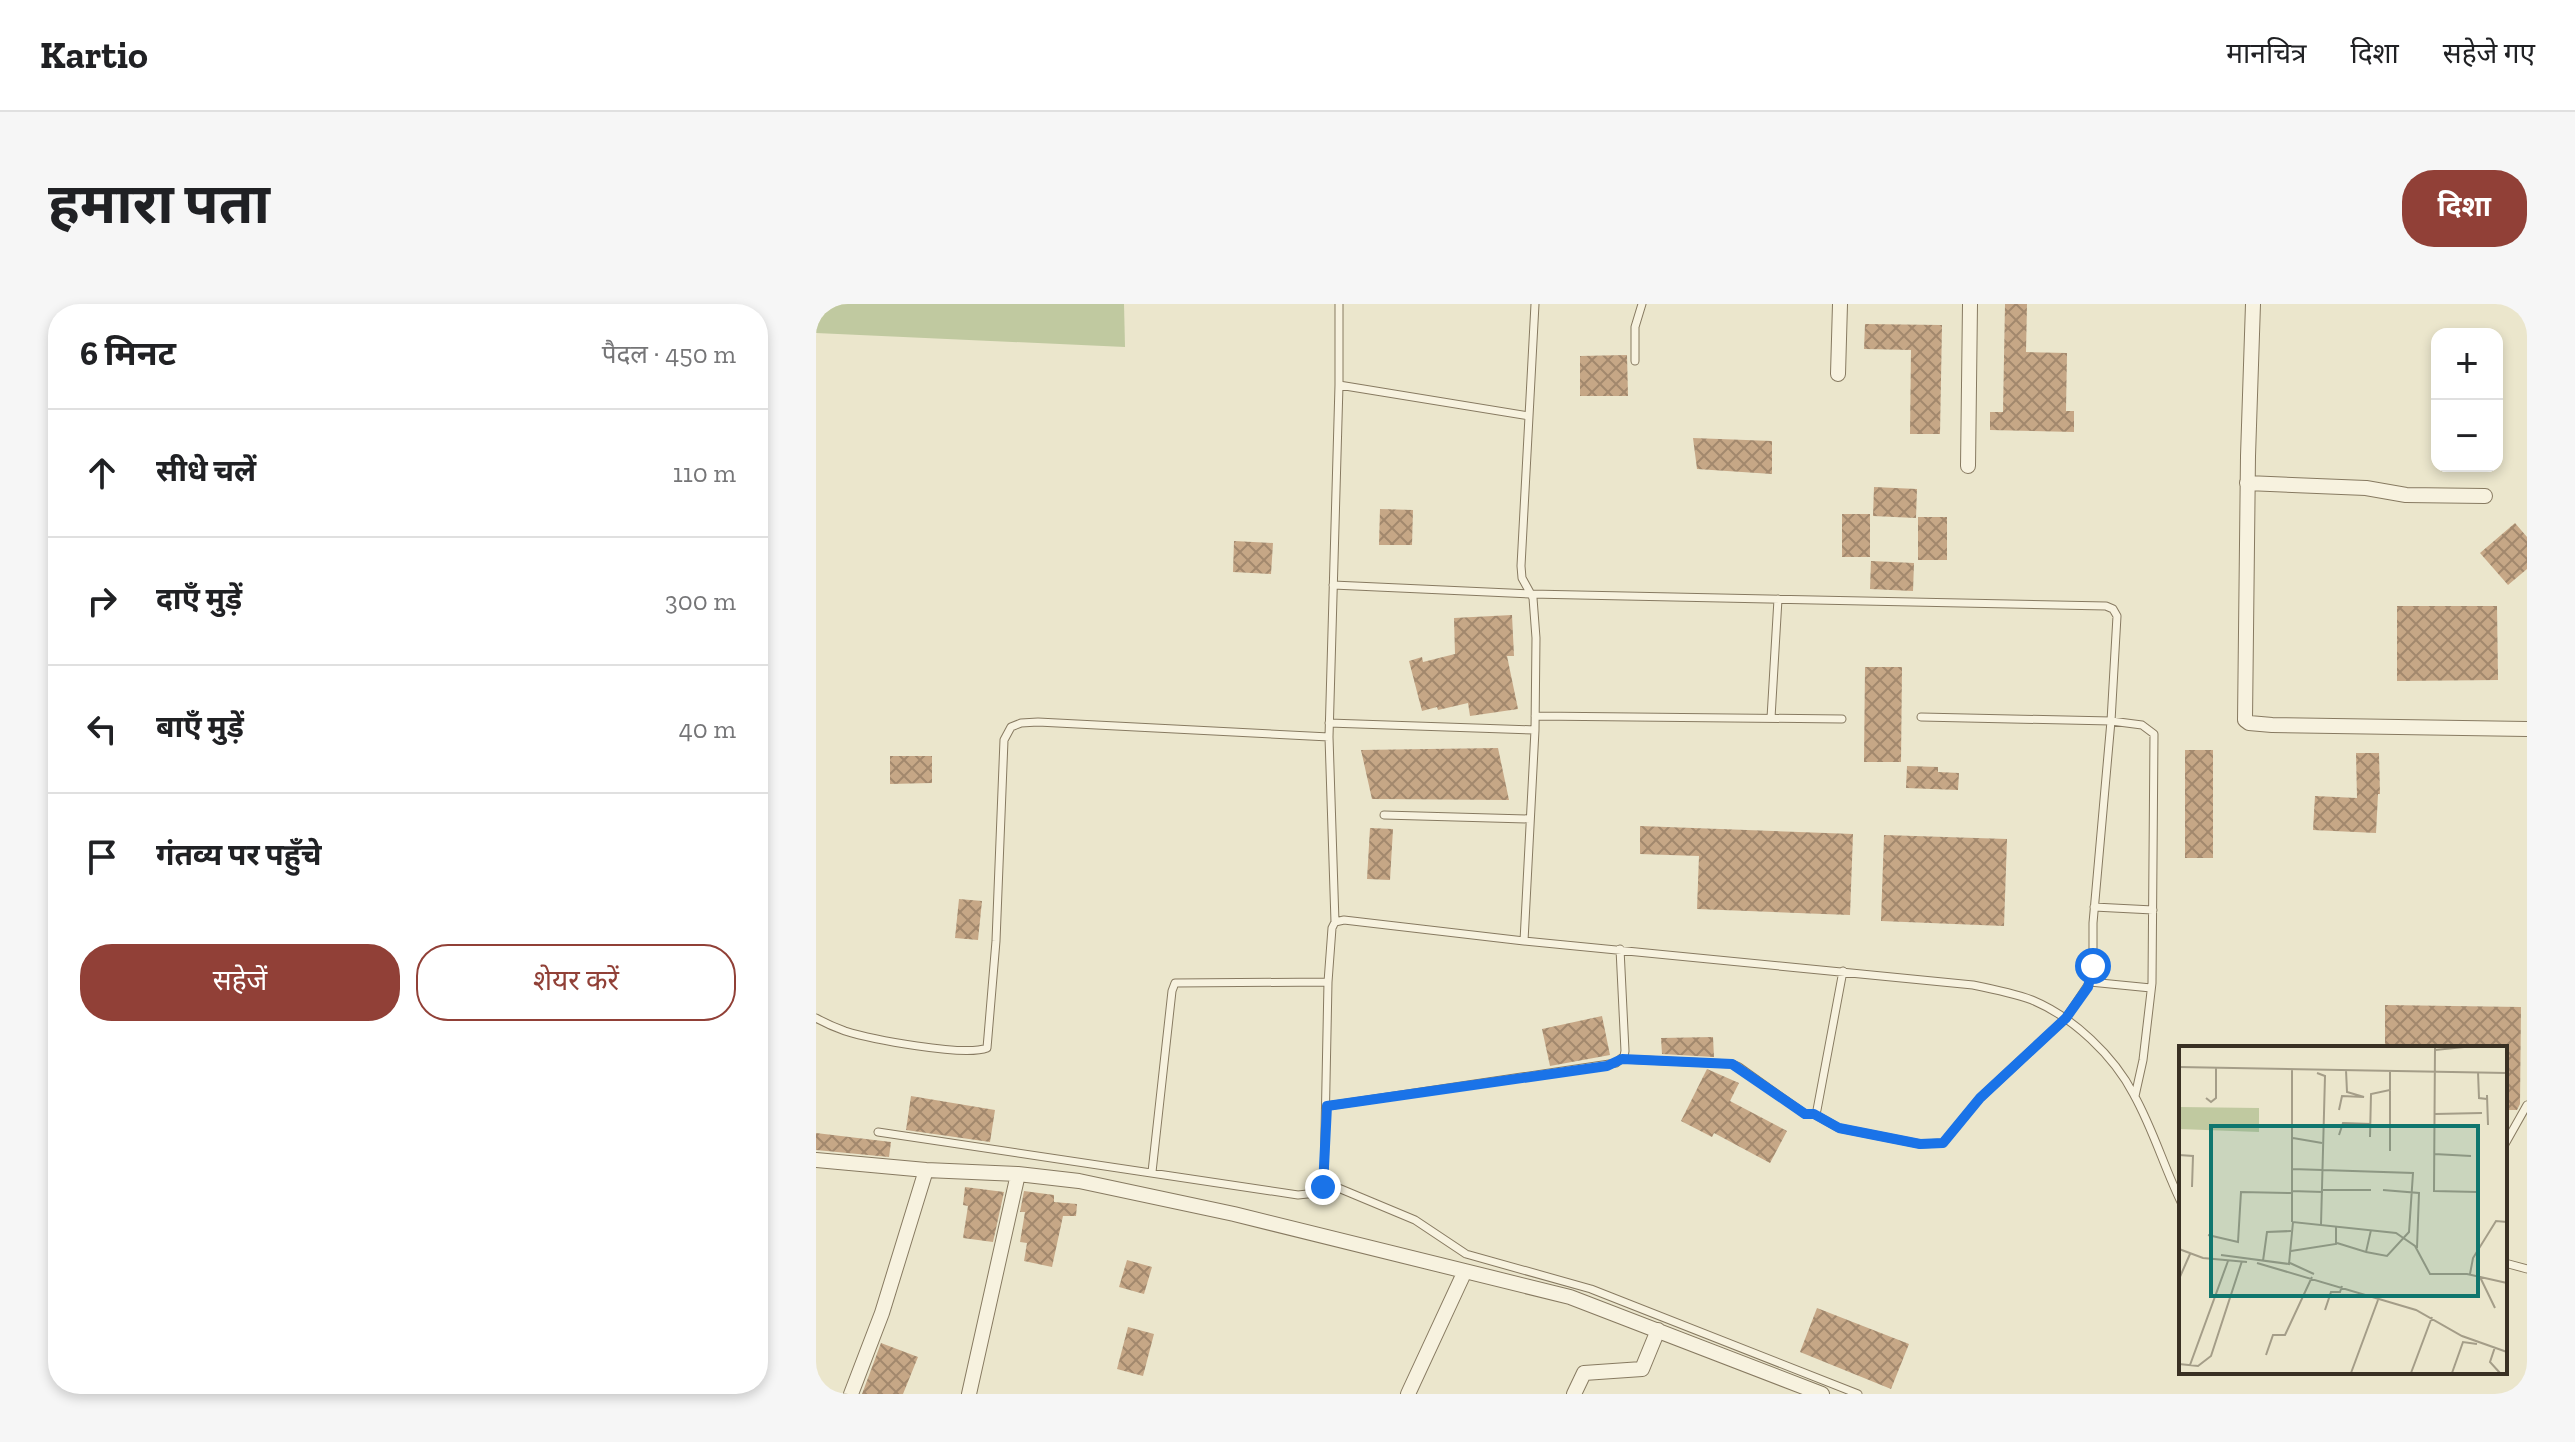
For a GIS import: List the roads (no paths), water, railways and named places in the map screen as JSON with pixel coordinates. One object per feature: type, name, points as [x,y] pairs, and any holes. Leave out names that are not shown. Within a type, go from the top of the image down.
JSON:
[{"type":"street","points":[[1838,374],[1840,304]]},
{"type":"street","points":[[1968,466],[1970,304]]},
{"type":"street","points":[[2253,304],[2247,483],[2245,720],[2272,725],[2527,729]]},
{"type":"street","points":[[2247,483],[2356,488],[2406,495],[2485,496]]},
{"type":"street","points":[[816,1160],[1018,1174],[1079,1181],[1156,1196],[1570,1297],[1822,1394]]},
{"type":"street","points":[[851,1394],[882,1313],[926,1170]]},
{"type":"street","points":[[969,1394],[1018,1174]]},
{"type":"street","points":[[1408,1394],[1465,1271]]},
{"type":"street","points":[[1574,1394],[1584,1373],[1642,1369],[1658,1330]]},
{"type":"lane","points":[[878,1132],[1298,1195],[1317,1193],[1324,1182],[1328,982],[1335,922],[1329,723],[1339,304]]},
{"type":"lane","points":[[1524,941],[1535,730],[1536,638],[1535,606],[1521,575],[1535,304]]},
{"type":"lane","points":[[1635,361],[1635,327],[1642,304]]},
{"type":"lane","points":[[1339,385],[1529,416]]},
{"type":"lane","points":[[1327,1106],[1607,1066],[1622,1059],[1732,1064],[1805,1114],[1814,1114],[1839,1128],[1920,1144],[1939,1144],[1947,1139],[1980,1098],[2066,1018],[2090,982],[2117,616],[2113,609],[2106,606],[1531,594],[1333,585]]},
{"type":"lane","points":[[1771,718],[1778,599]]},
{"type":"lane","points":[[1535,716],[1842,719]]},
{"type":"lane","points":[[1921,717],[2111,721],[2142,725],[2152,730],[2155,737],[2151,988],[2143,1060],[2135,1096]]},
{"type":"lane","points":[[816,1018],[846,1031],[873,1037],[968,1051],[987,1048],[996,941],[1004,740],[1011,727],[1038,722],[1329,737]]},
{"type":"lane","points":[[1329,723],[1535,730]]},
{"type":"lane","points":[[1384,815],[1530,819]]},
{"type":"lane","points":[[2094,907],[2153,910]]},
{"type":"lane","points":[[1335,922],[1344,920],[1973,985],[2034,1001],[2066,1018],[2102,1052],[2135,1096],[2179,1197]]},
{"type":"lane","points":[[1620,949],[1625,1051],[1622,1059]]},
{"type":"lane","points":[[1814,1114],[1843,971]]},
{"type":"lane","points":[[1152,1172],[1175,983],[1328,982]]},
{"type":"lane","points":[[2090,982],[2151,988]]},
{"type":"lane","points":[[2507,1140],[2527,1105]]},
{"type":"lane","points":[[1324,1182],[1415,1220],[1466,1254],[1591,1289],[1858,1394]]},
{"type":"lane","points":[[2507,1264],[2527,1269]]}]
